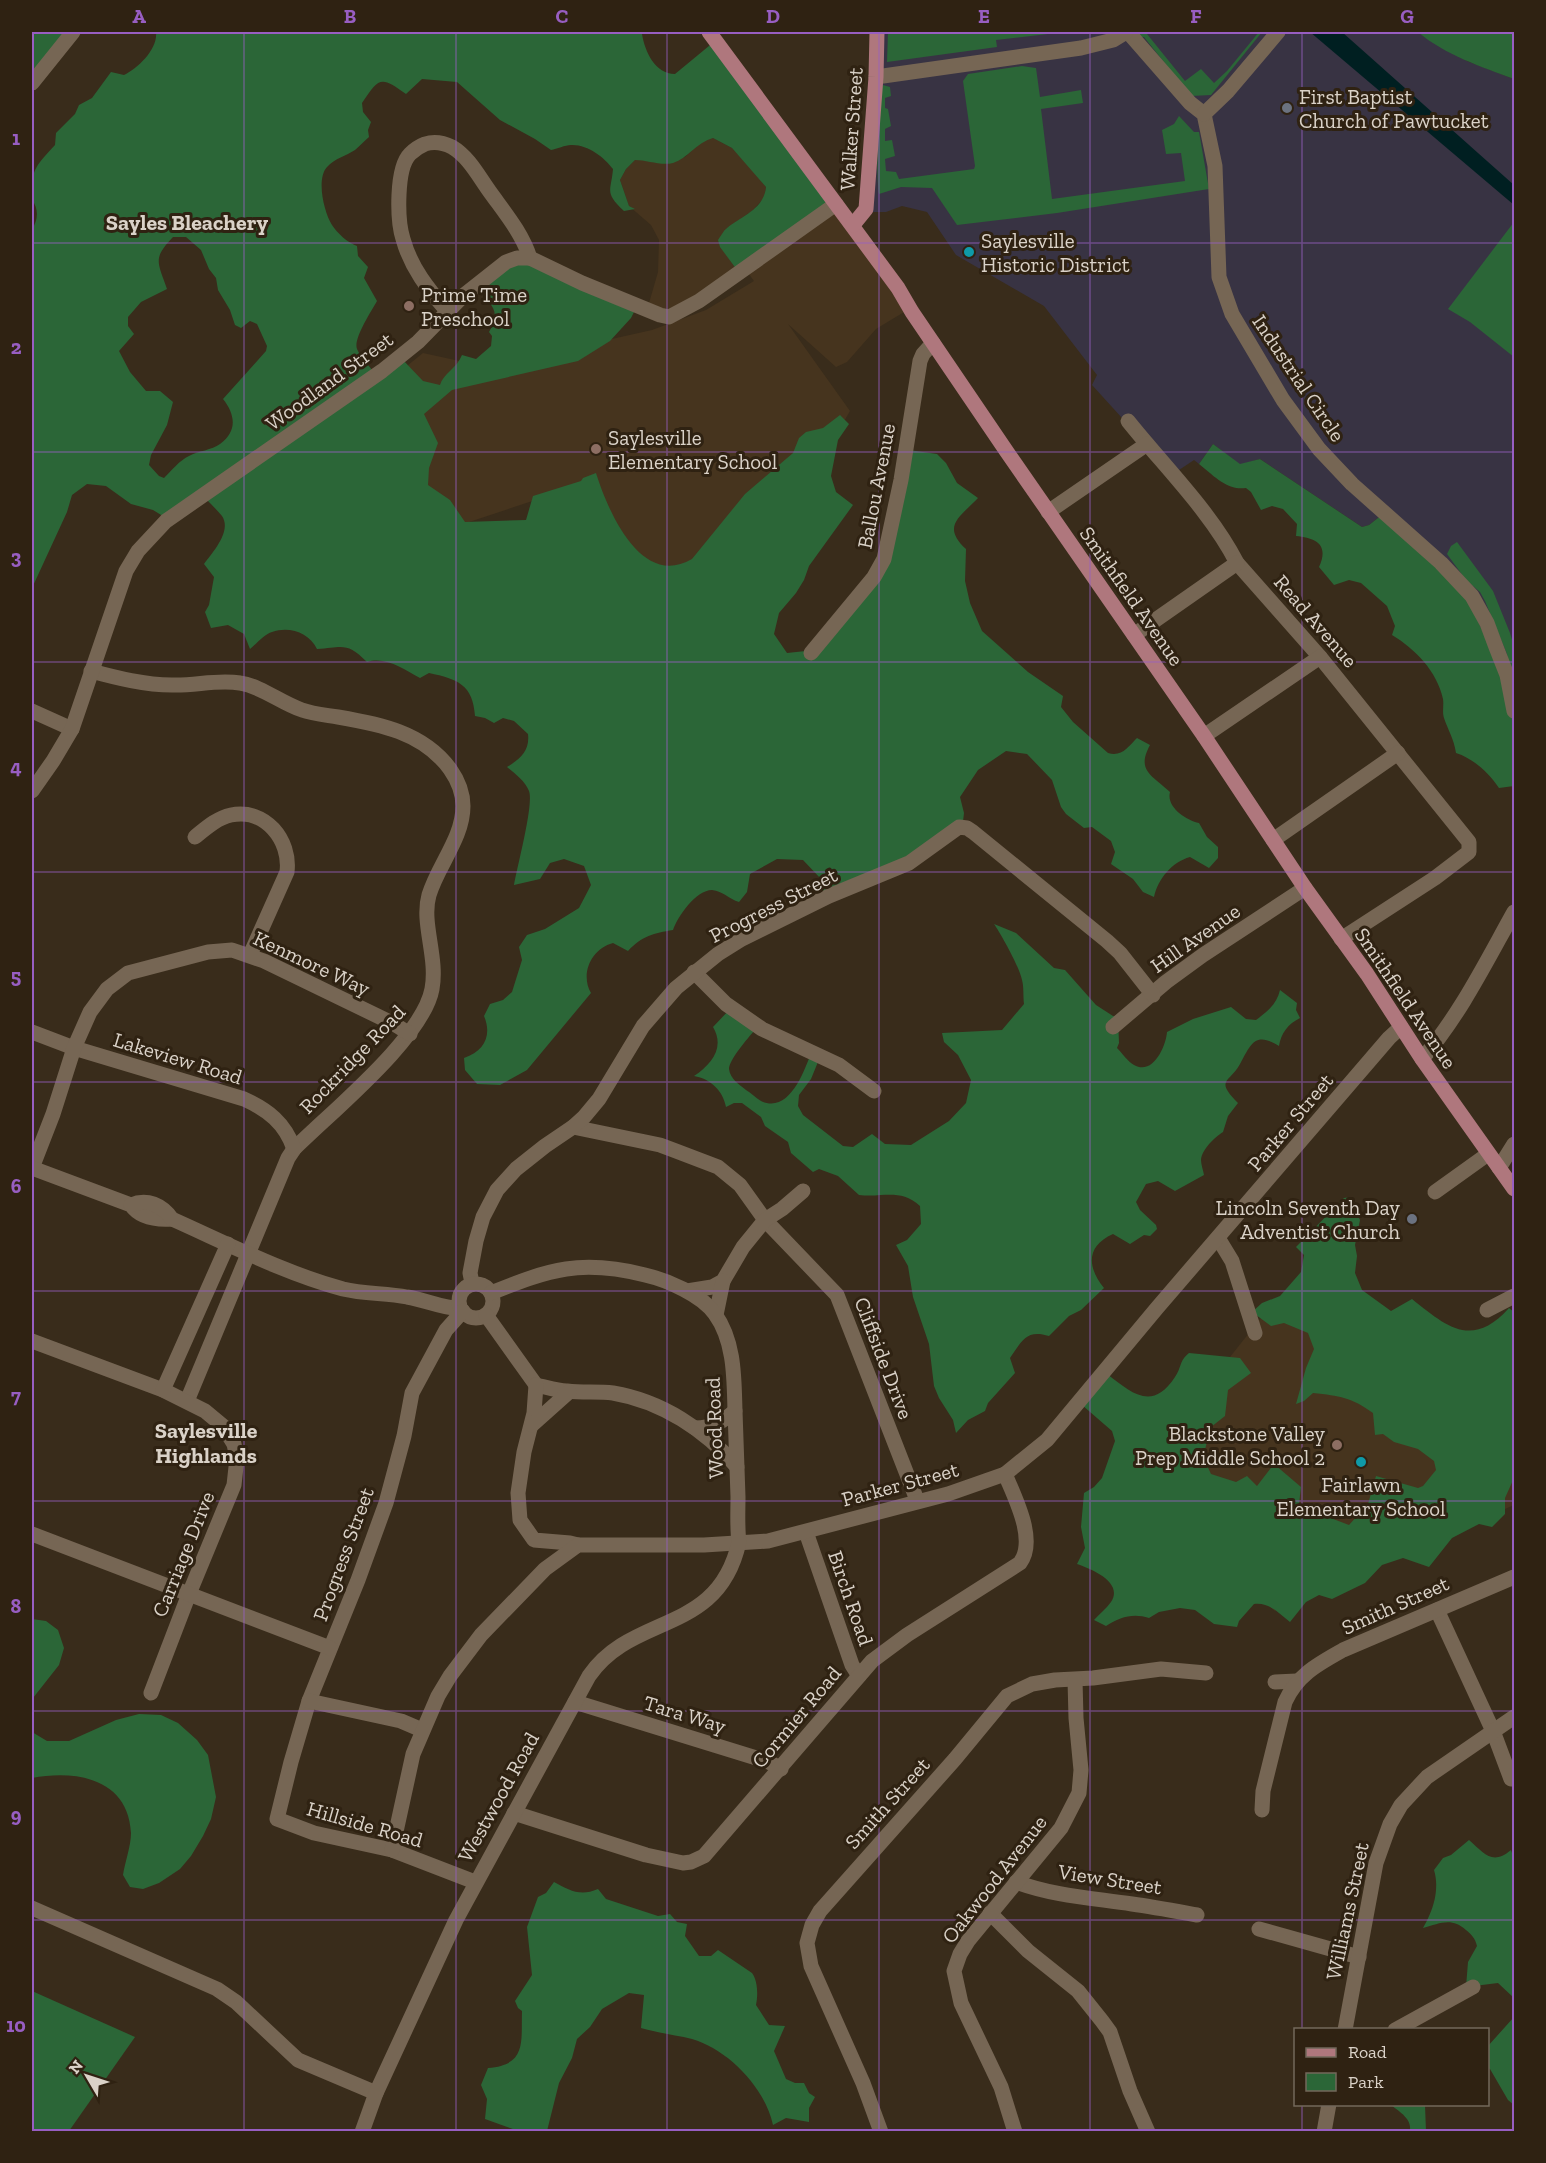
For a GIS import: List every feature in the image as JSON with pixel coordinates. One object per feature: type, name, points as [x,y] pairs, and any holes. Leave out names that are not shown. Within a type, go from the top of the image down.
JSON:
[{"type":"main road","name":"Smithfield Avenue","points":[[709,32],[898,288],[933,343],[1305,888],[1367,974],[1422,1059],[1515,1190]]},
{"type":"main road","name":"Walker Street","points":[[853,225],[866,209],[877,32]]},
{"type":"street","points":[[32,83],[73,32]]},
{"type":"street","points":[[876,77],[1081,48],[1113,40],[1127,32],[1190,103],[1204,114],[1228,91],[1278,32]]},
{"type":"street","name":"Industrial Circle","points":[[1204,114],[1215,166],[1219,277],[1232,314],[1284,400],[1319,449],[1352,484],[1448,569],[1472,596],[1497,647],[1507,675],[1515,711]]},
{"type":"street","points":[[448,312],[423,283],[409,257],[399,219],[400,182],[404,164],[410,154],[431,142],[449,146],[463,155],[519,233],[530,258],[582,284],[669,317],[699,301],[836,204]]},
{"type":"street","name":"Woodland Street","points":[[32,791],[72,729],[126,571],[138,551],[154,532],[180,510],[382,371],[498,267],[517,258],[530,258]]},
{"type":"street","name":"Ballou Avenue","points":[[811,652],[874,577],[884,559],[901,480],[920,361],[933,343]]},
{"type":"street","name":"Read Avenue","points":[[1128,421],[1191,496],[1238,563],[1320,657],[1470,842],[1470,849],[1435,878],[1341,939]]},
{"type":"street","points":[[1048,512],[1146,444]]},
{"type":"street","points":[[1134,635],[1238,563]]},
{"type":"street","points":[[1203,736],[1320,657]]},
{"type":"street","name":"Rockridge Road","points":[[91,671],[172,685],[217,681],[243,683],[304,711],[375,723],[400,731],[428,746],[442,759],[456,777],[464,804],[462,819],[433,884],[427,904],[434,956],[434,979],[430,1001],[410,1035],[294,1149],[288,1158],[187,1401]]},
{"type":"street","points":[[32,711],[72,729]]},
{"type":"street","points":[[1273,840],[1398,753]]},
{"type":"street","points":[[195,837],[219,819],[246,814],[261,820],[272,828],[284,844],[288,861],[287,872],[250,955]]},
{"type":"street","name":"Progress Street","points":[[472,1284],[470,1273],[476,1240],[483,1217],[498,1190],[516,1169],[573,1127],[599,1099],[643,1026],[664,1001],[694,972],[742,939],[813,904],[909,863],[959,827],[973,832],[1107,941],[1120,953],[1153,994]]},
{"type":"street","name":"Hill Avenue","points":[[1113,1027],[1166,982],[1203,955],[1305,888]]},
{"type":"street","points":[[1422,1059],[1440,1038],[1465,999],[1515,912]]},
{"type":"street","name":"Kenmore Way","points":[[32,1168],[53,1114],[74,1048],[90,1012],[117,980],[128,974],[223,950],[250,955],[394,1024],[410,1035]]},
{"type":"street","points":[[694,972],[726,1004],[762,1029],[839,1065],[874,1091]]},
{"type":"street","name":"Parker Street","points":[[534,1540],[578,1545],[768,1541],[970,1487],[1005,1474],[1047,1440],[1157,1308],[1389,1038],[1401,1027]]},
{"type":"street","name":"Lakeview Road","points":[[32,1032],[74,1048],[244,1099],[273,1116],[285,1129],[294,1149]]},
{"type":"street","name":"Cliffside Drive","points":[[573,1127],[660,1145],[718,1167],[740,1185],[765,1220],[837,1295],[917,1500]]},
{"type":"street","points":[[1499,1168],[1515,1144]]},
{"type":"street","points":[[1435,1192],[1488,1154]]},
{"type":"street","points":[[32,1168],[131,1205],[148,1217],[160,1220],[172,1219],[294,1273],[344,1289],[422,1300],[445,1308],[462,1310],[473,1317],[486,1315]]},
{"type":"street","points":[[716,1315],[723,1281],[743,1247],[765,1220],[803,1191]]},
{"type":"street","points":[[1218,1238],[1232,1261],[1255,1333]]},
{"type":"street","points":[[164,1390],[228,1244]]},
{"type":"street","name":"Wood Road","points":[[491,1293],[556,1269],[590,1267],[653,1276],[687,1291],[716,1315],[733,1363],[739,1542]]},
{"type":"street","points":[[687,1291],[712,1287],[723,1281]]},
{"type":"street","points":[[462,1310],[459,1301],[463,1289],[472,1284],[483,1286],[491,1293],[493,1302],[486,1315]]},
{"type":"street","points":[[1487,1310],[1515,1296]]},
{"type":"street","name":"Progress Street","points":[[277,1819],[309,1701],[358,1580],[386,1503],[416,1385],[446,1330],[462,1310]]},
{"type":"street","points":[[486,1315],[536,1385],[569,1392],[614,1393],[654,1406],[696,1428],[720,1448],[737,1467]]},
{"type":"street","name":"Carriage Drive","points":[[32,1341],[164,1390],[187,1401],[206,1411],[223,1426],[234,1444],[237,1458],[234,1485],[151,1694]]},
{"type":"street","points":[[536,1385],[518,1493],[520,1520],[534,1540],[545,1569]]},
{"type":"street","points":[[531,1425],[569,1392]]},
{"type":"street","points":[[696,1428],[716,1426],[735,1411]]},
{"type":"street","name":"Cormier Road","points":[[514,1813],[646,1855],[683,1863],[704,1856],[872,1661],[890,1646],[1011,1570],[1026,1556],[1028,1545],[1026,1532],[1005,1474]]},
{"type":"street","name":"Birch Road","points":[[806,1532],[852,1665],[859,1676]]},
{"type":"street","points":[[32,1534],[330,1648]]},
{"type":"street","name":"Westwood Road","points":[[362,2132],[376,2093],[475,1882],[589,1676],[607,1654],[630,1640],[689,1613],[711,1597],[733,1567],[739,1542]]},
{"type":"street","points":[[392,1850],[413,1754],[438,1696],[462,1658],[481,1635],[545,1569],[578,1545]]},
{"type":"street","name":"Smith Street","points":[[1297,1681],[1317,1664],[1343,1650],[1515,1577]]},
{"type":"street","points":[[1437,1610],[1493,1731],[1511,1779]]},
{"type":"street","name":"Smith Street","points":[[881,2132],[863,2083],[811,1966],[807,1943],[812,1925],[831,1897],[1007,1696],[1032,1684],[1055,1680],[1075,1680],[1161,1669],[1206,1673]]},
{"type":"street","name":"Oakwood Avenue","points":[[1016,2132],[1001,2087],[961,2003],[954,1977],[960,1954],[968,1941],[1061,1828],[1079,1793],[1081,1770],[1075,1680]]},
{"type":"street","points":[[1275,1682],[1297,1681]]},
{"type":"street","points":[[1262,1810],[1263,1791],[1281,1716],[1287,1696],[1297,1681]]},
{"type":"street","points":[[309,1701],[401,1721],[422,1730]]},
{"type":"street","name":"Tara Way","points":[[575,1702],[769,1762],[781,1769]]},
{"type":"street","name":"Williams Street","points":[[1345,2028],[1381,1844],[1401,1804],[1427,1777],[1515,1718]]},
{"type":"street","name":"Hillside Road","points":[[277,1819],[314,1833],[392,1850],[475,1882]]},
{"type":"street","name":"View Street","points":[[1016,1882],[1075,1898],[1132,1904],[1197,1915]]},
{"type":"street","points":[[32,1908],[217,1989],[236,2002],[298,2060],[376,2093]]},
{"type":"street","points":[[990,1913],[1028,1951],[1078,1991],[1102,2020],[1110,2032],[1127,2083],[1148,2132]]},
{"type":"street","points":[[1259,1929],[1359,1957]]},
{"type":"street","points":[[1399,2028],[1473,1987]]},
{"type":"street","points":[[1324,2132],[1329,2106]]},
{"type":"shaded area","points":[[877,32],[1418,32],[1467,61],[1514,79],[1514,699],[1383,514],[1369,525],[1362,527],[1260,459],[1240,465],[1213,444],[1199,464],[1194,460],[1173,474],[1092,385],[1097,375],[1044,306],[956,255],[927,212],[902,206],[886,212],[870,212]]},
{"type":"shaded area","points":[[713,138],[732,148],[766,187],[765,197],[752,211],[726,229],[721,247],[737,270],[681,313],[647,310],[658,272],[659,240],[651,225],[629,206],[620,180],[635,160],[662,163],[685,157],[702,141]]},
{"type":"shaded area","name":"Saylesville Elementary School","points":[[836,204],[909,309],[876,329],[847,362],[836,367],[788,324],[850,411],[812,476],[661,593],[590,482],[460,525],[422,496],[387,382],[423,353],[487,367],[652,330],[706,310],[754,281],[746,270]]},
{"type":"shaded area","name":"Blackstone Valley Prep Middle School 2","points":[[1276,1299],[1514,1402],[1514,1505],[1275,1611],[1127,1487]]},
{"type":"green space","points":[[32,32],[75,32],[32,88]]},
{"type":"green space","points":[[156,32],[644,32],[643,41],[652,61],[662,70],[675,74],[715,41],[834,199],[737,270],[720,247],[718,240],[726,229],[757,206],[766,187],[732,148],[713,138],[673,163],[635,160],[620,180],[629,206],[635,209],[624,211],[610,192],[613,169],[600,156],[577,145],[551,150],[500,120],[457,82],[422,79],[406,94],[391,84],[381,82],[372,88],[362,103],[363,112],[371,122],[368,130],[369,137],[355,150],[327,167],[322,179],[322,187],[326,212],[332,225],[350,243],[357,246],[358,256],[368,267],[364,278],[377,301],[363,325],[356,345],[361,356],[377,376],[403,360],[423,381],[440,385],[462,355],[476,359],[491,346],[492,336],[489,332],[495,318],[493,308],[477,288],[525,258],[636,308],[631,318],[610,341],[578,361],[452,390],[424,414],[438,443],[429,468],[428,485],[450,500],[465,522],[526,520],[533,496],[581,481],[596,473],[609,507],[629,541],[642,555],[657,564],[674,565],[692,559],[745,494],[793,453],[799,438],[806,432],[823,428],[840,415],[849,424],[838,440],[831,476],[836,492],[853,505],[809,566],[796,593],[779,613],[774,634],[787,653],[815,650],[868,589],[909,450],[937,454],[946,463],[957,483],[978,498],[960,516],[954,528],[959,541],[966,549],[965,581],[970,603],[982,631],[1028,672],[1063,696],[1061,707],[1073,722],[1108,753],[1121,752],[1137,738],[1150,745],[1145,761],[1148,772],[1170,792],[1171,803],[1178,812],[1199,823],[1207,837],[1218,847],[1218,858],[1209,868],[1190,857],[1183,859],[1167,872],[1154,897],[1143,892],[1133,879],[1111,864],[1115,852],[1111,841],[1092,827],[1084,828],[1066,814],[1061,807],[1052,780],[1027,754],[1006,751],[978,770],[960,797],[964,813],[962,830],[818,905],[821,879],[803,860],[777,859],[750,874],[747,892],[739,902],[723,893],[706,891],[688,905],[673,930],[649,936],[628,951],[613,943],[605,946],[593,956],[587,970],[591,993],[527,1070],[500,1085],[477,1084],[465,1070],[464,1058],[477,1051],[485,1042],[487,1030],[484,1016],[490,1004],[503,1000],[512,992],[522,960],[519,947],[527,935],[545,929],[579,908],[591,885],[584,866],[564,859],[550,863],[540,879],[514,885],[530,798],[525,784],[507,767],[526,750],[528,734],[514,721],[503,718],[494,723],[475,716],[474,705],[467,690],[448,678],[429,673],[420,678],[387,662],[367,662],[355,651],[345,647],[317,649],[314,643],[298,632],[279,630],[269,633],[250,649],[244,634],[228,625],[211,628],[205,612],[209,605],[214,577],[204,564],[220,541],[225,528],[222,516],[205,498],[171,521],[153,510],[131,504],[106,486],[87,484],[72,495],[67,512],[32,588],[32,229],[37,214],[32,200],[32,181],[39,164],[55,145],[56,133],[75,114],[79,105],[92,98],[111,72],[124,75],[135,68],[146,57],[156,38]],"holes":[[[173,237],[186,237],[201,250],[209,269],[216,278],[218,290],[230,310],[235,325],[241,328],[250,321],[257,324],[267,346],[266,351],[223,399],[232,416],[230,434],[217,446],[186,458],[164,478],[149,465],[151,455],[167,425],[173,402],[160,391],[146,391],[130,372],[119,351],[134,334],[128,326],[128,317],[141,302],[167,289],[159,266],[160,256],[166,244]]]},
{"type":"green space","points":[[888,32],[1065,32],[996,40],[997,47],[887,62]]},
{"type":"green space","points":[[1134,32],[1147,32],[1185,81],[1201,69],[1214,83],[1227,71],[1259,32],[1262,32],[1211,95],[1191,96],[1144,37],[1126,38]]},
{"type":"green space","points":[[1418,32],[1514,32],[1514,79],[1452,54]]},
{"type":"green space","points":[[1022,66],[1036,68],[1040,97],[1081,90],[1083,103],[1041,109],[1052,199],[1185,181],[1181,153],[1166,154],[1162,130],[1174,124],[1179,116],[1194,132],[1199,132],[1209,189],[1057,213],[957,225],[932,188],[901,187],[879,194],[879,104],[883,85],[890,87],[891,96],[885,98],[885,108],[888,109],[891,126],[885,129],[885,141],[892,140],[895,156],[885,159],[886,171],[896,172],[899,179],[974,169],[963,81],[968,74]]},
{"type":"green space","points":[[1514,222],[1514,357],[1470,322],[1448,309]]},
{"type":"green space","points":[[1213,444],[1240,464],[1260,459],[1362,527],[1369,525],[1383,514],[1457,576],[1514,699],[1514,786],[1499,788],[1480,767],[1456,753],[1444,718],[1443,699],[1436,679],[1417,654],[1392,635],[1395,626],[1387,606],[1361,583],[1349,580],[1334,585],[1319,567],[1322,548],[1315,541],[1296,536],[1297,524],[1283,509],[1272,506],[1261,510],[1251,492],[1246,488],[1226,485],[1199,464]]},
{"type":"green space","points":[[1457,542],[1493,591],[1510,633],[1514,646],[1514,694],[1507,654],[1485,601],[1447,554],[1451,546]]},
{"type":"green space","points":[[994,924],[1016,933],[1054,968],[1065,970],[1096,1005],[1118,1017],[1119,1043],[1117,1048],[1132,1064],[1141,1067],[1153,1063],[1157,1058],[1164,1045],[1167,1032],[1193,1019],[1231,1007],[1246,1019],[1256,1020],[1274,1004],[1280,990],[1297,1003],[1296,1010],[1300,1018],[1286,1029],[1279,1046],[1264,1040],[1255,1042],[1226,1082],[1227,1089],[1238,1103],[1228,1116],[1223,1132],[1204,1152],[1201,1160],[1204,1175],[1175,1191],[1158,1181],[1146,1184],[1136,1202],[1157,1229],[1150,1236],[1144,1235],[1130,1244],[1113,1234],[1098,1245],[1094,1251],[1092,1265],[1104,1288],[1081,1310],[1069,1316],[1049,1336],[1035,1334],[1025,1338],[1010,1358],[1015,1373],[988,1403],[985,1411],[968,1420],[956,1433],[953,1420],[934,1386],[929,1344],[913,1297],[908,1266],[896,1245],[907,1240],[921,1224],[920,1206],[913,1200],[898,1195],[859,1195],[838,1176],[819,1169],[813,1172],[791,1153],[788,1142],[765,1126],[761,1117],[742,1103],[734,1103],[726,1107],[715,1087],[706,1080],[694,1076],[715,1055],[718,1041],[713,1027],[731,1008],[754,1031],[730,1065],[730,1073],[738,1084],[761,1101],[780,1102],[794,1089],[811,1053],[820,1057],[811,1079],[799,1095],[798,1106],[803,1115],[843,1146],[853,1147],[872,1134],[885,1144],[911,1145],[949,1121],[966,1103],[971,1080],[958,1055],[944,1042],[942,1033],[1002,1030],[1024,1004],[1021,975]]},
{"type":"green space","name":"Blackstone Valley Prep Middle School 2","points":[[1350,1197],[1360,1220],[1355,1245],[1357,1256],[1355,1273],[1362,1290],[1391,1311],[1412,1299],[1448,1325],[1471,1331],[1496,1321],[1509,1308],[1514,1312],[1514,1478],[1505,1498],[1505,1514],[1492,1527],[1479,1524],[1452,1538],[1429,1567],[1403,1558],[1382,1565],[1365,1583],[1332,1599],[1319,1595],[1306,1602],[1290,1622],[1274,1609],[1259,1604],[1254,1604],[1239,1621],[1237,1627],[1214,1624],[1195,1610],[1180,1608],[1159,1612],[1149,1618],[1127,1617],[1106,1626],[1094,1620],[1109,1605],[1114,1595],[1113,1588],[1104,1577],[1077,1564],[1085,1548],[1081,1527],[1084,1493],[1102,1478],[1115,1441],[1112,1431],[1082,1405],[1107,1374],[1133,1393],[1150,1396],[1166,1388],[1189,1353],[1240,1358],[1251,1373],[1228,1390],[1225,1416],[1211,1427],[1203,1457],[1211,1474],[1236,1482],[1247,1476],[1257,1486],[1274,1464],[1301,1487],[1299,1504],[1315,1518],[1328,1517],[1349,1525],[1368,1504],[1376,1476],[1418,1488],[1423,1486],[1436,1470],[1434,1461],[1418,1449],[1394,1442],[1383,1434],[1375,1435],[1373,1413],[1351,1400],[1313,1393],[1304,1401],[1296,1404],[1314,1349],[1308,1333],[1284,1323],[1271,1326],[1252,1312],[1262,1303],[1280,1296],[1301,1272],[1304,1255],[1296,1247],[1344,1198]]},
{"type":"green space","points":[[32,1619],[46,1621],[58,1630],[64,1648],[59,1665],[33,1698],[32,1705]]},
{"type":"green space","points":[[139,1714],[161,1715],[178,1723],[197,1740],[208,1755],[216,1797],[211,1819],[191,1856],[180,1869],[159,1883],[143,1889],[130,1887],[123,1875],[131,1833],[128,1815],[120,1800],[110,1789],[82,1777],[66,1775],[32,1778],[32,1732],[47,1741],[69,1741],[116,1720]]},
{"type":"green space","points":[[1469,1840],[1488,1856],[1499,1857],[1511,1850],[1514,1859],[1514,1998],[1498,1983],[1466,1987],[1468,1962],[1477,1946],[1473,1937],[1461,1926],[1446,1922],[1423,1928],[1434,1900],[1436,1878],[1434,1870],[1443,1858],[1451,1855]]},
{"type":"green space","points":[[554,1882],[580,1892],[598,1889],[606,1899],[658,1916],[670,1914],[677,1922],[687,1924],[685,1936],[699,1956],[711,1956],[718,1950],[752,1973],[757,1989],[756,2005],[769,2025],[785,2026],[774,2051],[786,2079],[795,2083],[804,2083],[809,2093],[815,2097],[809,2108],[809,2122],[786,2118],[773,2125],[769,2111],[754,2084],[732,2061],[706,2044],[641,2028],[644,1995],[629,1993],[602,2009],[590,2027],[577,2039],[572,2058],[559,2083],[547,2131],[518,2131],[485,2119],[487,2099],[481,2085],[488,2068],[510,2062],[519,2050],[522,2011],[515,2001],[532,1975],[527,1927],[538,1897],[546,1893]]},
{"type":"green space","points":[[32,1991],[135,2037],[69,2131],[32,2131]]},
{"type":"green space","points":[[1514,2017],[1514,2105],[1508,2100],[1489,2068],[1489,2045]]},
{"type":"green space","points":[[1392,2106],[1425,2106],[1426,2131],[1410,2131],[1407,2119]]},
{"type":"water","points":[[1310,32],[1342,32],[1514,185],[1514,205]]},
{"type":"place","name":"First Baptist Church of Pawtucket","points":[[1287,108]]},
{"type":"place","name":"Saylesville Historic District","points":[[969,252]]},
{"type":"place","name":"Prime Time Preschool","points":[[409,306]]},
{"type":"place","name":"Saylesville Elementary School","points":[[596,449]]},
{"type":"place","name":"Lincoln Seventh Day Adventist Church","points":[[1412,1219]]},
{"type":"place","name":"Blackstone Valley Prep Middle School 2","points":[[1337,1445]]},
{"type":"place","name":"Fairlawn Elementary School","points":[[1361,1462]]},
{"type":"district","name":"Sayles Bleachery","points":[[187,222]]},
{"type":"district","name":"Saylesville Highlands","points":[[206,1442]]}]
